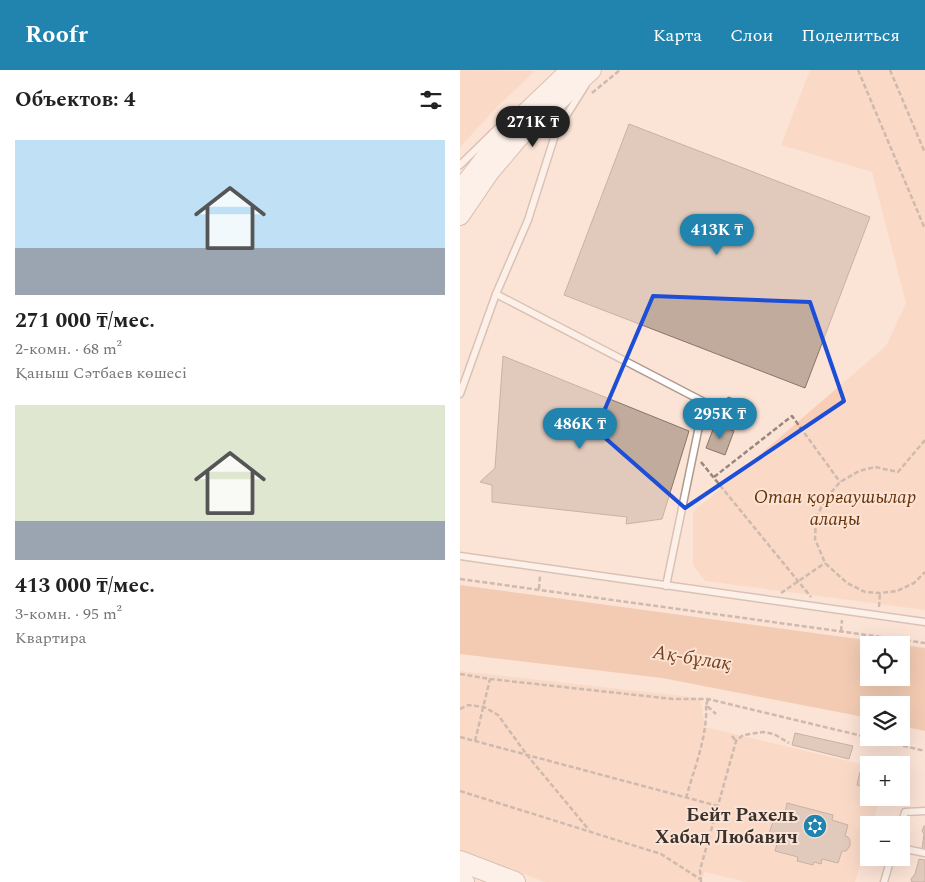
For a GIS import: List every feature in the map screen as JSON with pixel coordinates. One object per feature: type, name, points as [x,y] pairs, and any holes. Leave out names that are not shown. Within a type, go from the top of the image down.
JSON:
[{"type":"main road","points":[[460,190],[504,133],[570,70]]},
{"type":"main road","points":[[460,216],[490,172],[518,139],[593,70]]},
{"type":"main road","points":[[460,861],[515,882]]},
{"type":"main road","points":[[460,880],[464,882]]},
{"type":"lane","points":[[540,89],[566,70]]},
{"type":"lane","points":[[460,394],[496,294],[528,220],[556,132],[593,70]]},
{"type":"lane","points":[[460,165],[508,118]]},
{"type":"lane","points":[[496,294],[704,402],[666,586]]},
{"type":"lane","points":[[460,556],[925,622]]},
{"type":"lane","points":[[904,816],[905,812],[925,811]]},
{"type":"lane","points":[[910,850],[925,853]]},
{"type":"lane","points":[[884,882],[889,866]]},
{"type":"path","points":[[592,93],[620,70]]},
{"type":"path","points":[[858,70],[925,229]]},
{"type":"path","points":[[890,70],[925,152]]},
{"type":"path","points":[[713,478],[792,416],[840,482]]},
{"type":"path","points":[[925,440],[898,472],[875,467],[859,471],[840,482],[824,501],[816,519],[815,539],[825,563],[847,583],[865,592],[897,591],[914,583],[925,572]]},
{"type":"path","points":[[693,452],[820,608]]},
{"type":"path","points":[[769,600],[825,563]]},
{"type":"path","points":[[539,590],[540,576]]},
{"type":"path","points":[[460,579],[925,642]]},
{"type":"path","points":[[841,631],[842,619]]},
{"type":"path","points":[[460,674],[673,699],[708,699],[925,751]]},
{"type":"path","points":[[475,741],[490,679]]},
{"type":"path","points":[[686,798],[707,719],[706,705],[708,699]]},
{"type":"path","points":[[460,709],[468,705],[484,707],[498,714],[527,755],[590,832]]},
{"type":"path","points":[[706,705],[716,714]]},
{"type":"path","points":[[700,881],[700,870],[736,740],[743,735],[763,732],[774,734],[789,743]]},
{"type":"path","points":[[732,736],[736,740]]},
{"type":"path","points":[[460,737],[718,806]]},
{"type":"path","points":[[460,791],[662,854],[700,881]]},
{"type":"highlighted area","points":[[653,296],[810,302],[844,401],[685,508],[596,430]]},
{"type":"green space","points":[[460,70],[535,71],[498,106],[460,147]]},
{"type":"green space","name":"Отан қорғаушылар алаңы","points":[[810,70],[925,70],[925,610],[705,581],[693,565],[693,512],[886,346],[906,303],[872,172],[781,145]]},
{"type":"green space","points":[[460,671],[700,698],[705,727],[860,764],[860,806],[878,806],[875,816],[860,816],[860,865],[855,882],[746,882],[705,872],[701,882],[545,882],[460,850]]},
{"type":"water","name":"Ақ-бұлақ","points":[[460,585],[860,639],[860,686],[910,686],[910,646],[925,648],[925,731],[910,728],[910,696],[860,696],[860,716],[662,678],[460,654]]},
{"type":"building","points":[[629,124],[870,217],[805,388],[564,295]]},
{"type":"building","points":[[503,356],[689,431],[662,519],[626,524],[627,517],[492,502],[492,485],[480,482],[495,468]]},
{"type":"building","points":[[728,397],[746,403],[742,416],[723,410]]},
{"type":"building","points":[[715,424],[734,431],[725,455],[706,448]]},
{"type":"building","points":[[795,733],[853,746],[849,759],[792,745]]},
{"type":"building","points":[[860,772],[860,786],[857,785]]},
{"type":"building","points":[[787,803],[833,815],[832,820],[848,825],[845,836],[850,840],[850,846],[846,851],[842,851],[838,863],[822,859],[821,864],[814,862],[813,865],[797,861],[798,857],[775,851],[778,840],[768,837],[775,815],[784,818]]},
{"type":"building","points":[[924,826],[925,850],[922,849],[924,834],[922,831]]},
{"type":"building","points":[[919,859],[925,860],[925,882],[912,882],[911,879],[915,874]]},
{"type":"place","name":"Бейт Рахель Хабад Любавич","points":[[815,826]]}]
